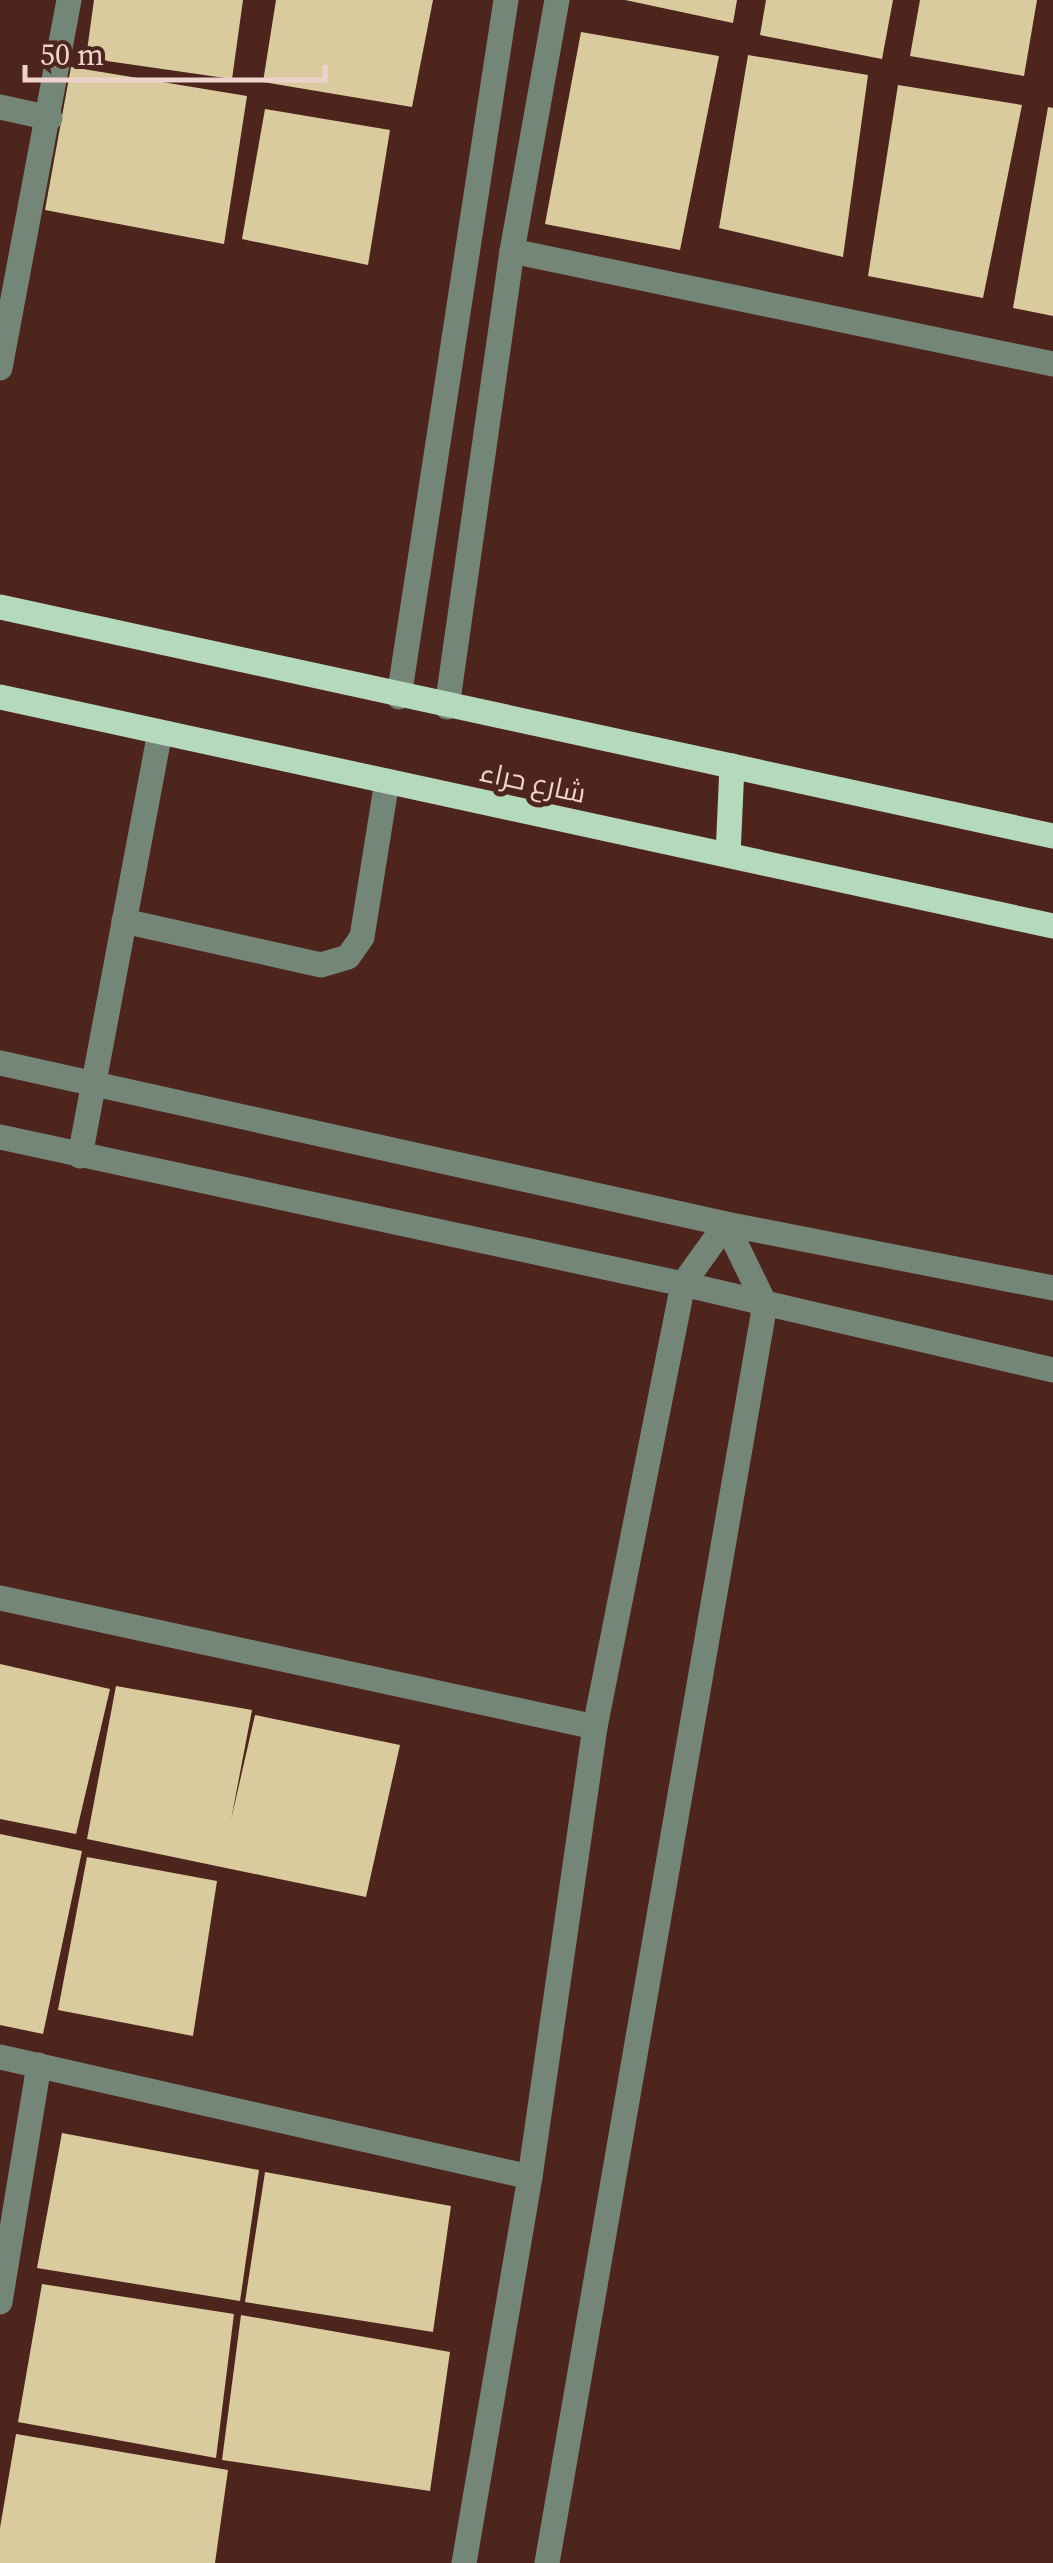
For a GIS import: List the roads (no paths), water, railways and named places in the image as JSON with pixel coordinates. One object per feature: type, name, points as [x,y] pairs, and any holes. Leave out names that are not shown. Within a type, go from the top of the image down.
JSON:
[{"type":"main road","name":"شارع حراء","points":[[0,608],[1053,836]]},
{"type":"main road","name":"شارع حراء","points":[[0,697],[1053,926]]},
{"type":"main road","points":[[728,855],[732,766]]},
{"type":"street","points":[[0,368],[50,118],[69,0]]},
{"type":"street","points":[[399,697],[506,0]]},
{"type":"street","points":[[448,707],[512,252],[557,0]]},
{"type":"street","points":[[0,108],[50,118]]},
{"type":"street","points":[[512,252],[1053,364]]},
{"type":"street","points":[[80,1156],[160,732]]},
{"type":"street","points":[[124,921],[321,965],[348,957],[362,937],[387,781]]},
{"type":"street","points":[[0,1063],[726,1224],[1053,1288]]},
{"type":"street","points":[[0,1137],[683,1284],[1053,1370]]},
{"type":"street","points":[[464,2563],[530,2177],[595,1727],[683,1284],[726,1224]]},
{"type":"street","points":[[547,2563],[765,1304],[726,1224]]},
{"type":"street","points":[[0,1598],[595,1727]]},
{"type":"street","points":[[0,2057],[530,2177]]},
{"type":"street","points":[[0,2302],[39,2064]]}]
